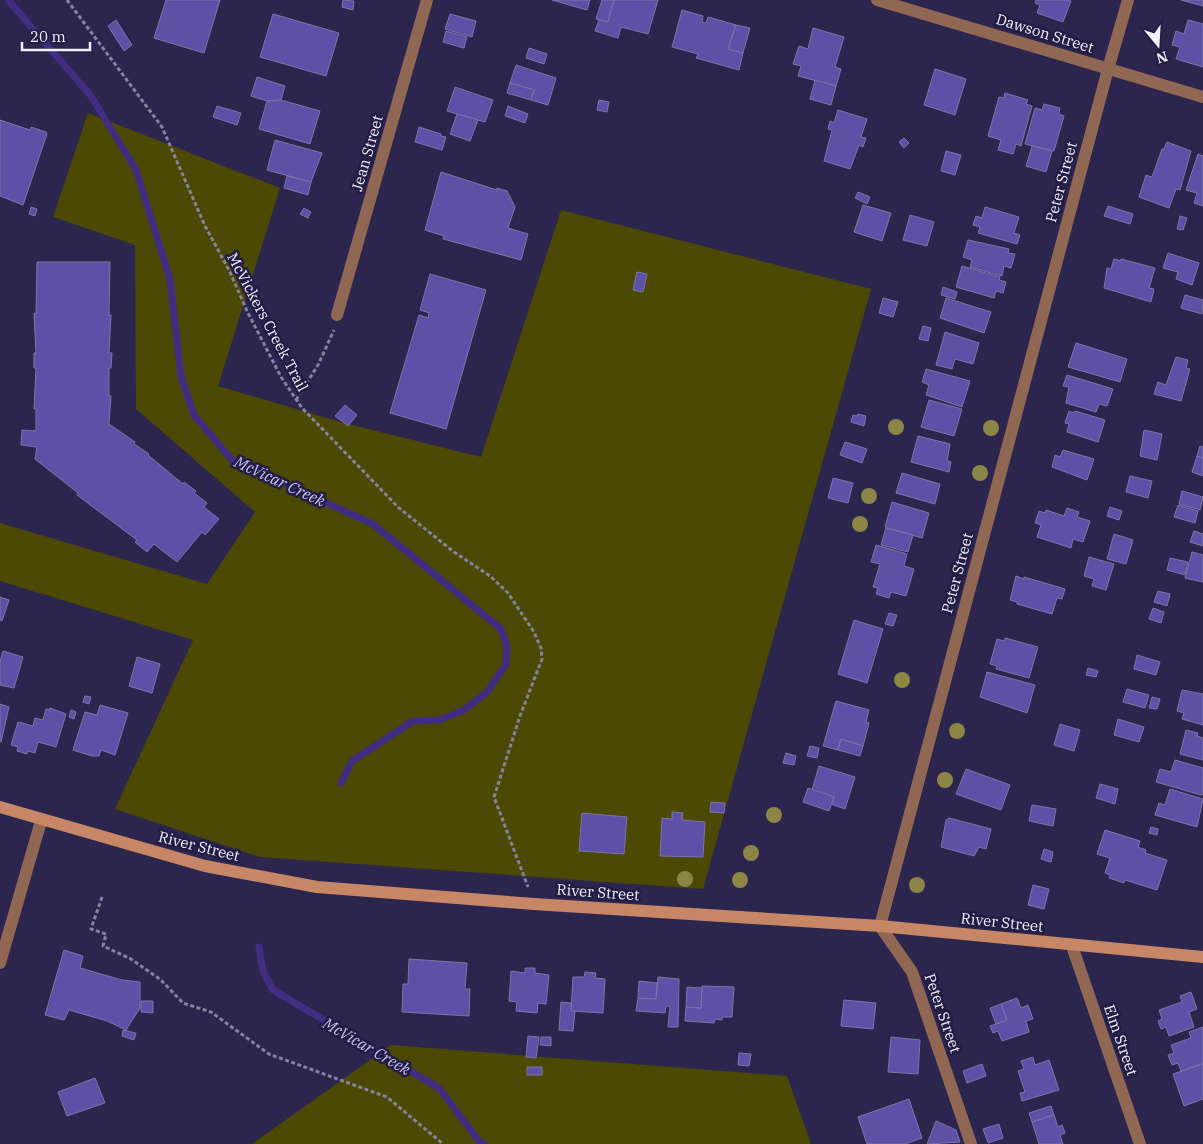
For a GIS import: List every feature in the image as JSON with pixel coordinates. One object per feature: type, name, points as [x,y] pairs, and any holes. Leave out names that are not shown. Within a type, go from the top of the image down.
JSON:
[{"type":"main road","name":"River Street","points":[[0,807],[205,866],[317,888],[880,926],[1072,946],[1203,957]]},
{"type":"street","name":"Jean Street","points":[[337,315],[427,0]]},
{"type":"street","name":"Dawson Street","points":[[877,0],[1203,97]]},
{"type":"street","name":"Peter Street","points":[[971,1144],[912,972],[880,926],[1128,0]]},
{"type":"street","points":[[0,963],[42,820]]},
{"type":"street","name":"Elm Street","points":[[1072,946],[1140,1144]]},
{"type":"path","name":"McVickers Creek Trail","points":[[67,0],[162,127],[206,226],[229,270],[247,311],[281,377],[296,400],[399,508],[454,552],[490,576],[508,593],[534,632],[541,648],[542,659],[520,716],[494,797],[512,838],[534,904]]},
{"type":"path","points":[[296,400],[318,365],[333,331],[337,315]]},
{"type":"path","points":[[102,898],[91,929],[106,934],[103,946],[131,959],[161,980],[183,1003],[211,1012],[269,1054],[387,1097],[443,1144]]},
{"type":"shaded area","points":[[88,113],[280,188],[218,386],[340,422],[481,457],[561,210],[871,289],[703,889],[260,857],[115,809],[193,640],[0,581],[0,523],[207,584],[255,512],[136,409],[135,245],[53,217]]},
{"type":"shaded area","points":[[391,1045],[787,1076],[811,1144],[252,1144]]},
{"type":"building","points":[[166,0],[220,0],[204,53],[154,38]]},
{"type":"building","points":[[343,0],[354,1],[353,10],[342,7]]},
{"type":"building","points":[[552,0],[590,0],[587,10]]},
{"type":"building","points":[[602,0],[614,0],[608,22],[596,19]]},
{"type":"building","points":[[614,0],[658,0],[648,34],[621,27],[618,38],[595,31],[599,20],[608,22]]},
{"type":"building","points":[[1036,0],[1071,1],[1063,22],[1037,13],[1040,5],[1035,3]]},
{"type":"building","points":[[1181,0],[1203,0],[1203,6]]},
{"type":"building","points":[[682,10],[703,16],[702,22],[706,23],[708,17],[736,25],[728,49],[743,53],[739,70],[696,58],[698,54],[672,47]]},
{"type":"building","points":[[273,14],[339,33],[326,76],[260,57]]},
{"type":"building","points":[[450,14],[476,21],[472,37],[445,29]]},
{"type":"building","points":[[116,20],[132,45],[124,51],[108,26]]},
{"type":"building","points":[[1188,20],[1203,24],[1203,67],[1176,59],[1180,47],[1172,45],[1176,31],[1184,34]]},
{"type":"building","points":[[736,25],[750,28],[743,53],[728,49]]},
{"type":"building","points":[[813,28],[844,37],[835,67],[841,69],[836,86],[798,76],[801,66],[793,64],[799,46],[808,49]]},
{"type":"building","points":[[446,31],[467,37],[464,48],[443,42]]},
{"type":"building","points":[[529,48],[547,54],[544,64],[526,58]]},
{"type":"building","points":[[516,65],[556,78],[548,105],[531,100],[534,90],[510,83]]},
{"type":"building","points":[[935,69],[966,79],[955,115],[924,105]]},
{"type":"building","points":[[257,77],[285,86],[281,100],[267,101],[251,96]]},
{"type":"building","points":[[815,80],[836,86],[831,105],[810,99]]},
{"type":"building","points":[[510,83],[534,90],[531,100],[507,93]]},
{"type":"building","points":[[455,87],[493,100],[485,122],[447,111]]},
{"type":"building","points":[[1005,93],[1028,100],[1026,104],[1032,106],[1021,146],[1016,144],[1013,154],[998,150],[1001,140],[988,136],[999,97],[1004,98]]},
{"type":"building","points":[[281,100],[320,111],[310,144],[259,129],[267,101]]},
{"type":"building","points":[[599,100],[609,102],[607,112],[597,110]]},
{"type":"building","points":[[1044,104],[1060,108],[1059,114],[1064,116],[1054,151],[1025,144],[1035,108],[1042,110]]},
{"type":"building","points":[[217,106],[241,113],[237,125],[213,117]]},
{"type":"building","points":[[508,106],[528,114],[525,123],[505,116]]},
{"type":"building","points":[[838,110],[867,119],[861,137],[866,138],[863,147],[859,145],[850,169],[824,161],[832,130],[828,129],[830,121],[834,123]]},
{"type":"building","points":[[457,114],[478,120],[470,141],[450,134]]},
{"type":"building","points":[[0,120],[30,130],[31,127],[47,134],[23,205],[0,196]]},
{"type":"building","points":[[419,127],[446,137],[442,150],[415,142]]},
{"type":"building","points":[[904,138],[909,143],[904,148],[899,142]]},
{"type":"building","points":[[275,140],[322,153],[311,182],[267,170]]},
{"type":"building","points":[[1167,142],[1191,151],[1180,190],[1176,189],[1169,208],[1139,197],[1146,175],[1152,177],[1162,149],[1164,149]]},
{"type":"building","points":[[1032,146],[1052,151],[1046,172],[1026,166]]},
{"type":"building","points":[[946,151],[961,155],[955,175],[941,171]]},
{"type":"building","points":[[1198,154],[1203,156],[1203,206],[1194,203],[1197,193],[1186,190]]},
{"type":"building","points":[[441,172],[497,190],[497,188],[507,191],[515,207],[508,228],[528,234],[521,260],[443,239],[444,236],[425,230]]},
{"type":"building","points":[[287,176],[311,182],[308,195],[284,188]]},
{"type":"building","points":[[858,192],[870,197],[867,204],[855,198]]},
{"type":"building","points":[[863,205],[891,213],[882,241],[854,232]]},
{"type":"building","points":[[1108,206],[1133,214],[1130,224],[1104,216]]},
{"type":"building","points":[[31,207],[37,209],[35,216],[29,214]]},
{"type":"building","points":[[985,207],[1019,217],[1014,233],[1020,235],[1017,244],[978,233],[980,227],[973,225],[976,216],[982,218]]},
{"type":"building","points":[[304,208],[311,212],[308,218],[300,214]]},
{"type":"building","points":[[910,215],[934,222],[927,246],[903,240]]},
{"type":"building","points":[[1180,216],[1187,218],[1183,230],[1177,229]]},
{"type":"building","points":[[968,240],[1009,249],[1008,253],[1015,254],[1011,268],[1004,266],[1002,276],[970,267],[972,260],[963,257]]},
{"type":"building","points":[[1168,253],[1199,263],[1192,285],[1176,279],[1178,272],[1163,268]]},
{"type":"building","points":[[1114,259],[1121,261],[1121,259],[1155,268],[1149,288],[1154,289],[1151,302],[1104,288],[1107,268],[1111,269]]},
{"type":"building","points":[[37,262],[110,262],[109,315],[111,315],[109,353],[112,353],[111,368],[109,368],[109,396],[111,396],[109,424],[135,442],[134,444],[149,454],[183,484],[184,482],[196,491],[194,493],[207,503],[204,507],[219,519],[205,535],[202,532],[177,562],[154,544],[147,552],[135,542],[137,540],[77,495],[78,493],[35,459],[37,447],[21,445],[22,430],[36,431],[36,409],[34,409],[36,368],[34,368],[34,353],[36,353],[34,313],[36,314]]},
{"type":"building","points":[[962,266],[1000,277],[999,280],[1006,282],[1003,293],[996,291],[994,298],[956,287]]},
{"type":"building","points":[[637,272],[647,274],[643,292],[633,290]]},
{"type":"building","points":[[430,274],[486,290],[446,429],[390,413],[419,315],[428,318],[429,313],[420,310]]},
{"type":"building","points":[[943,287],[957,292],[955,299],[941,295]]},
{"type":"building","points":[[1185,295],[1203,300],[1202,314],[1181,308]]},
{"type":"building","points":[[883,298],[898,302],[893,317],[879,313]]},
{"type":"building","points":[[946,298],[991,312],[984,333],[940,318]]},
{"type":"building","points":[[923,326],[931,328],[928,341],[919,339]]},
{"type":"building","points":[[945,332],[979,343],[973,364],[955,359],[952,369],[936,365]]},
{"type":"building","points":[[1076,343],[1127,359],[1120,382],[1068,367]]},
{"type":"building","points":[[1176,357],[1188,360],[1186,368],[1190,369],[1181,401],[1154,394],[1158,382],[1166,385]]},
{"type":"building","points":[[926,369],[970,381],[962,407],[926,395],[929,385],[922,382]]},
{"type":"building","points":[[1067,375],[1113,389],[1107,406],[1099,404],[1096,412],[1066,403],[1069,387],[1063,386]]},
{"type":"building","points":[[929,400],[962,409],[954,436],[921,427]]},
{"type":"building","points":[[345,405],[357,415],[348,426],[335,416]]},
{"type":"building","points":[[1069,411],[1105,420],[1098,442],[1067,432],[1069,424],[1065,423]]},
{"type":"building","points":[[858,414],[866,416],[864,426],[851,422],[853,415],[857,416]]},
{"type":"building","points":[[1144,430],[1162,434],[1157,460],[1140,456]]},
{"type":"building","points":[[918,436],[950,444],[947,461],[951,462],[949,472],[911,462]]},
{"type":"building","points":[[845,442],[867,449],[862,463],[840,455]]},
{"type":"building","points":[[1200,446],[1203,447],[1203,458],[1197,456]]},
{"type":"building","points":[[1063,450],[1094,459],[1087,480],[1052,467],[1055,455],[1060,457]]},
{"type":"building","points":[[1197,456],[1203,458],[1203,476],[1192,472]]},
{"type":"building","points":[[902,473],[940,484],[935,504],[896,493]]},
{"type":"building","points":[[1130,476],[1152,481],[1148,498],[1126,492]]},
{"type":"building","points":[[833,478],[853,483],[848,503],[828,498]]},
{"type":"building","points":[[1182,491],[1203,497],[1200,510],[1179,504]]},
{"type":"building","points":[[892,502],[929,513],[922,538],[885,527]]},
{"type":"building","points":[[1178,505],[1198,511],[1195,523],[1174,517]]},
{"type":"building","points":[[1110,507],[1122,511],[1119,520],[1107,516]]},
{"type":"building","points":[[1067,508],[1079,512],[1077,517],[1090,521],[1083,542],[1073,539],[1071,548],[1037,537],[1041,525],[1035,523],[1039,511],[1045,513],[1046,510],[1064,516]]},
{"type":"building","points":[[886,528],[913,535],[908,552],[881,545]]},
{"type":"building","points":[[1194,531],[1203,534],[1203,546],[1190,542]]},
{"type":"building","points":[[1114,534],[1133,540],[1126,564],[1107,559]]},
{"type":"building","points":[[876,545],[907,554],[904,566],[914,569],[906,596],[891,592],[889,598],[876,594],[878,588],[873,587],[880,564],[871,562]]},
{"type":"building","points":[[1192,552],[1203,555],[1203,582],[1185,578]]},
{"type":"building","points":[[1089,557],[1114,564],[1106,590],[1092,586],[1094,579],[1084,576]]},
{"type":"building","points":[[1170,558],[1188,562],[1185,575],[1167,570]]},
{"type":"building","points":[[1016,576],[1065,589],[1062,599],[1057,598],[1052,614],[1017,604],[1017,602],[1010,600]]},
{"type":"building","points":[[1158,591],[1170,594],[1167,606],[1154,602]]},
{"type":"building","points":[[0,597],[9,600],[2,621],[0,620]]},
{"type":"building","points":[[1153,608],[1164,612],[1161,623],[1149,619]]},
{"type":"building","points":[[889,613],[897,615],[893,626],[885,624]]},
{"type":"building","points":[[854,620],[883,629],[867,683],[838,674]]},
{"type":"building","points":[[1005,638],[1038,647],[1029,678],[996,669],[997,666],[990,664],[997,639],[1004,641]]},
{"type":"building","points":[[3,651],[23,657],[14,688],[0,685],[0,662]]},
{"type":"building","points":[[1137,655],[1160,662],[1156,675],[1134,669]]},
{"type":"building","points":[[137,657],[160,664],[152,693],[129,686]]},
{"type":"building","points":[[1088,668],[1098,671],[1096,677],[1086,675]]},
{"type":"building","points":[[987,672],[1035,685],[1027,713],[980,697]]},
{"type":"building","points":[[1127,689],[1149,695],[1145,708],[1123,702]]},
{"type":"building","points":[[1182,690],[1203,694],[1203,725],[1182,719],[1184,713],[1177,711]]},
{"type":"building","points":[[85,696],[91,697],[89,704],[83,702]]},
{"type":"building","points":[[1152,697],[1160,699],[1157,709],[1149,708]]},
{"type":"building","points":[[836,701],[869,710],[866,722],[869,723],[863,746],[841,739],[838,750],[823,746]]},
{"type":"building","points":[[0,704],[9,707],[1,742],[0,742]]},
{"type":"building","points":[[100,705],[128,713],[115,755],[101,750],[99,756],[92,756],[73,750],[85,712],[97,715]]},
{"type":"building","points":[[50,708],[66,714],[56,747],[38,742],[35,753],[28,751],[27,754],[17,751],[18,747],[11,745],[18,722],[33,726],[35,718],[43,720],[46,709],[50,710]]},
{"type":"building","points":[[71,710],[76,712],[74,719],[69,717]]},
{"type":"building","points":[[1118,719],[1144,727],[1139,742],[1114,735]]},
{"type":"building","points":[[1060,724],[1080,730],[1074,751],[1054,745]]},
{"type":"building","points":[[1186,730],[1198,733],[1197,736],[1203,738],[1203,760],[1180,754]]},
{"type":"building","points":[[841,739],[863,746],[860,756],[838,750]]},
{"type":"building","points":[[810,746],[819,748],[817,758],[807,756]]},
{"type":"building","points":[[786,753],[796,756],[794,765],[783,763]]},
{"type":"building","points":[[1175,760],[1203,768],[1203,794],[1156,782],[1160,769],[1171,772]]},
{"type":"building","points":[[819,766],[855,777],[845,809],[831,804],[834,797],[812,790]]},
{"type":"building","points":[[966,769],[1010,785],[1001,810],[956,794]]},
{"type":"building","points":[[1100,784],[1118,789],[1115,804],[1096,798]]},
{"type":"building","points":[[808,788],[834,797],[829,811],[803,802]]},
{"type":"building","points":[[1170,789],[1203,799],[1197,827],[1155,815],[1159,803],[1165,805]]},
{"type":"building","points":[[711,802],[725,803],[724,813],[710,812]]},
{"type":"building","points":[[1032,805],[1056,809],[1053,826],[1029,821]]},
{"type":"building","points":[[672,812],[683,813],[682,820],[705,822],[703,857],[660,856],[662,818],[672,819]]},
{"type":"building","points":[[582,813],[627,817],[624,854],[579,851]]},
{"type":"building","points":[[949,818],[991,829],[986,849],[979,847],[974,856],[941,847],[946,820]]},
{"type":"building","points":[[1151,827],[1158,829],[1157,835],[1149,833]]},
{"type":"building","points":[[1105,830],[1140,841],[1138,847],[1146,850],[1145,853],[1167,860],[1157,890],[1125,880],[1124,883],[1109,878],[1110,875],[1105,873],[1110,858],[1097,854]]},
{"type":"building","points":[[1044,849],[1053,852],[1051,862],[1041,859]]},
{"type":"building","points":[[1033,885],[1049,889],[1044,909],[1028,905]]},
{"type":"building","points":[[64,950],[83,956],[80,968],[122,980],[140,982],[140,1008],[126,1030],[107,1021],[69,1010],[64,1020],[45,1015]]},
{"type":"building","points":[[409,959],[467,963],[465,989],[470,989],[469,1016],[402,1012],[403,984],[408,984]]},
{"type":"building","points":[[525,968],[535,968],[535,973],[549,975],[546,1004],[538,1003],[537,1013],[516,1011],[517,1002],[509,1001],[511,971],[525,973]]},
{"type":"building","points":[[585,972],[596,973],[595,978],[605,979],[603,1013],[571,1011],[573,977],[584,977]]},
{"type":"building","points":[[658,977],[679,979],[678,1027],[668,1027],[670,1006],[666,1006],[665,1013],[636,1011],[638,998],[656,999]]},
{"type":"building","points":[[639,981],[657,983],[656,999],[638,998]]},
{"type":"building","points":[[702,986],[734,987],[732,1017],[722,1017],[722,1020],[715,1019],[714,1023],[685,1021],[686,1007],[701,1008]]},
{"type":"building","points":[[687,987],[702,988],[701,1008],[686,1007]]},
{"type":"building","points":[[1191,992],[1197,1009],[1189,1012],[1194,1027],[1169,1036],[1166,1027],[1161,1029],[1158,1021],[1162,1019],[1159,1010],[1182,1002],[1180,996]]},
{"type":"building","points":[[1017,998],[1021,1008],[1028,1005],[1033,1019],[1026,1021],[1029,1032],[1002,1041],[998,1031],[993,1033],[990,1026],[1007,1020],[1001,1004]]},
{"type":"building","points":[[844,1000],[876,1003],[873,1029],[841,1026]]},
{"type":"building","points":[[141,1001],[153,1001],[153,1013],[141,1012]]},
{"type":"building","points":[[561,1002],[571,1003],[571,1011],[575,1011],[573,1031],[559,1030]]},
{"type":"building","points":[[1001,1004],[1007,1020],[996,1024],[990,1008]]},
{"type":"building","points":[[1203,1027],[1203,1063],[1181,1071],[1178,1063],[1172,1065],[1168,1055],[1174,1053],[1171,1045],[1191,1038],[1189,1032]]},
{"type":"building","points":[[123,1030],[136,1033],[134,1040],[122,1036]]},
{"type":"building","points":[[528,1036],[539,1037],[536,1058],[526,1057]]},
{"type":"building","points":[[541,1037],[551,1037],[551,1046],[540,1045]]},
{"type":"building","points":[[891,1037],[920,1040],[918,1074],[888,1072]]},
{"type":"building","points":[[739,1053],[751,1054],[749,1066],[738,1065]]},
{"type":"building","points":[[1033,1057],[1035,1065],[1049,1060],[1059,1090],[1022,1101],[1020,1093],[1025,1092],[1018,1071],[1024,1069],[1021,1061]]},
{"type":"building","points":[[982,1064],[986,1076],[967,1083],[963,1071]]},
{"type":"building","points":[[1203,1064],[1203,1099],[1184,1106],[1173,1074]]},
{"type":"building","points":[[527,1067],[542,1067],[542,1075],[527,1075]]},
{"type":"building","points":[[95,1078],[105,1103],[67,1116],[58,1092]]},
{"type":"building","points":[[909,1099],[922,1138],[905,1144],[867,1144],[858,1117]]},
{"type":"building","points":[[1051,1106],[1054,1115],[1032,1122],[1029,1113]]},
{"type":"building","points":[[1054,1115],[1058,1127],[1062,1125],[1065,1133],[1060,1135],[1063,1144],[1039,1144],[1032,1122]]},
{"type":"building","points":[[936,1121],[956,1130],[960,1142],[927,1144]]},
{"type":"building","points":[[999,1124],[1003,1138],[988,1143],[983,1129]]},
{"type":"waterway","name":"McVicar Creek","points":[[8,0],[91,96],[136,170],[170,279],[181,377],[194,415],[232,460],[373,524],[501,629],[507,646],[506,664],[487,692],[464,710],[439,720],[413,721],[352,761],[341,783]]},
{"type":"waterway","name":"McVicar Creek","points":[[259,947],[263,971],[273,990],[439,1088],[479,1141],[484,1144]]}]
